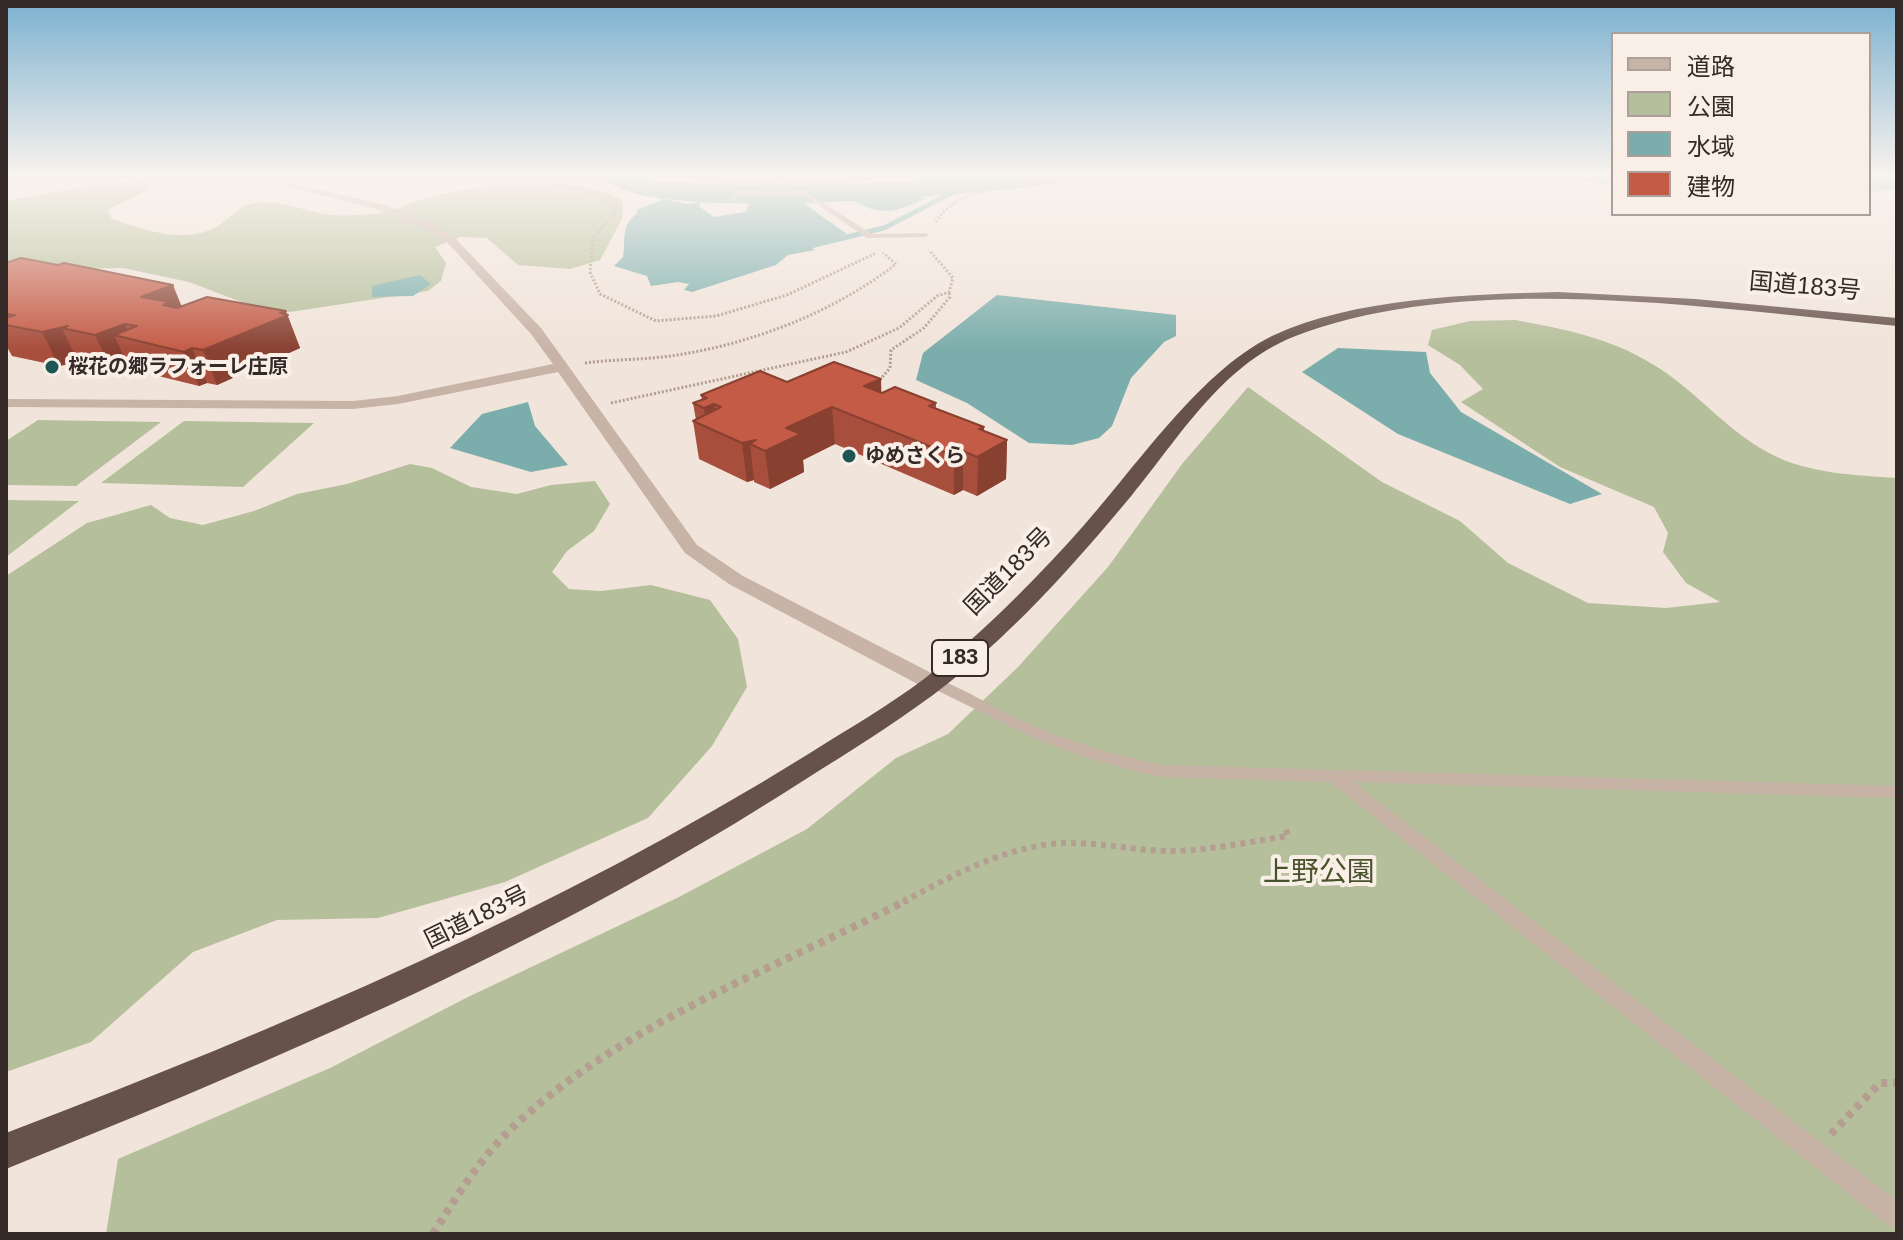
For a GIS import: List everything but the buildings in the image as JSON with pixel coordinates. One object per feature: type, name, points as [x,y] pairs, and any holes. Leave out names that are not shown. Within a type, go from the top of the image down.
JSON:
[{"type":"highway","name":"国道183号","points":[[6,1151],[210,1072],[380,996],[609,884],[738,813],[933,683],[1036,590],[1234,365],[1277,339],[1388,308],[1458,299],[1545,297],[1650,302],[1897,322]]},
{"type":"street","points":[[444,235],[536,331],[691,549],[736,580],[793,612],[933,683]]},
{"type":"street","points":[[8,404],[364,405],[560,367]]},
{"type":"lane","points":[[917,235],[925,235]]},
{"type":"lane","points":[[933,683],[1041,737],[1108,762],[1162,771],[1897,792]]},
{"type":"lane","points":[[1336,778],[1897,1216]]},
{"type":"path","points":[[560,367],[633,356],[675,355],[744,339],[818,310],[884,275],[896,264],[881,251],[787,295],[716,316],[656,321],[600,294],[590,272],[596,235]]},
{"type":"path","points":[[876,393],[874,387],[890,368],[891,350],[924,328],[950,297],[953,278],[927,247],[925,235]]},
{"type":"path","points":[[589,408],[846,352],[899,328],[937,296],[949,292]]},
{"type":"path","points":[[433,1234],[471,1172],[524,1117],[594,1061],[642,1029],[945,882],[1031,848],[1088,843],[1185,851],[1288,836],[1285,827]]},
{"type":"path","points":[[1813,1150],[1880,1083],[1897,1083]]},
{"type":"green space","points":[[6,235],[613,235],[600,260],[570,269],[518,265],[487,238],[460,237],[435,247],[446,263],[441,281],[428,291],[290,312],[244,303],[189,282],[123,268],[6,270]]},
{"type":"green space","name":"上野公園","points":[[1515,320],[1587,336],[1638,356],[1670,375],[1755,445],[1786,461],[1833,472],[1897,478],[1897,1234],[106,1234],[118,1159],[330,1068],[468,997],[677,898],[807,829],[896,758],[948,734],[1018,667],[1108,567],[1182,464],[1248,387],[1382,482],[1460,521],[1508,563],[1588,603],[1666,608],[1720,602],[1686,583],[1663,552],[1668,533],[1654,507],[1560,467],[1461,402],[1483,389],[1460,365],[1428,345],[1432,330],[1470,321]]},
{"type":"green space","points":[[38,420],[161,422],[76,486],[6,485],[6,441]]},
{"type":"green space","points":[[184,421],[314,423],[243,487],[101,483]]},
{"type":"green space","points":[[410,464],[432,468],[471,487],[517,494],[551,485],[595,481],[610,504],[594,531],[567,551],[552,572],[569,589],[601,591],[651,585],[710,600],[738,639],[747,687],[712,746],[648,818],[505,882],[378,918],[277,920],[193,952],[91,1042],[6,1072],[6,576],[87,523],[151,505],[170,518],[203,525],[254,511],[297,494],[347,484]]},
{"type":"green space","points":[[6,500],[79,501],[6,557]]},
{"type":"water","points":[[625,235],[844,235],[809,246],[815,250],[788,255],[776,265],[692,292],[684,290],[689,284],[678,282],[651,286],[647,276],[614,266],[623,257]]},
{"type":"water","points":[[420,275],[431,284],[413,296],[372,297],[372,286]]},
{"type":"water","points":[[997,295],[1176,315],[1176,336],[1164,342],[1131,378],[1112,426],[1099,438],[1072,445],[1029,443],[967,403],[916,380],[923,353]]},
{"type":"water","points":[[1338,348],[1426,352],[1430,373],[1461,412],[1602,494],[1570,504],[1398,434],[1302,372]]},
{"type":"water","points":[[528,402],[535,426],[568,465],[531,472],[450,448],[482,414]]},
{"type":"waterway","points":[[798,249],[856,235]]},
{"type":"place","name":"桜花の郷ラフォーレ庄原","points":[[52,367]]},
{"type":"place","name":"ゆめさくら","points":[[849,456]]}]
